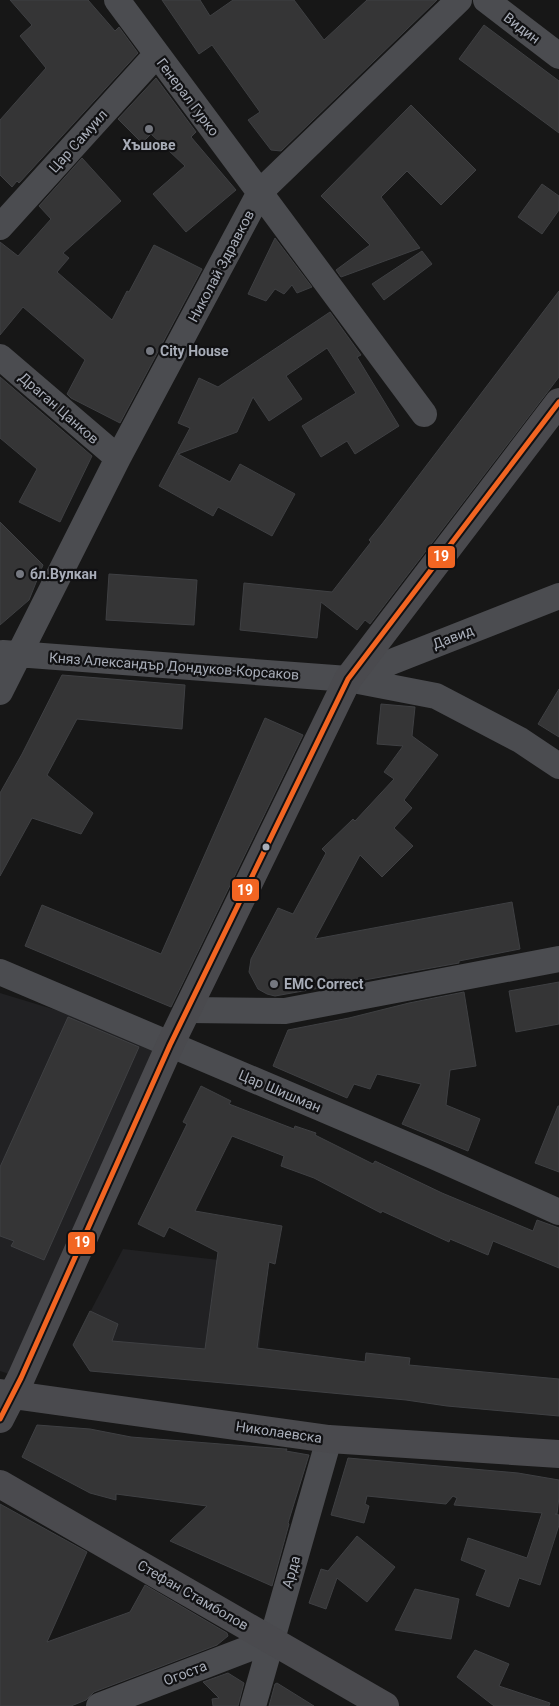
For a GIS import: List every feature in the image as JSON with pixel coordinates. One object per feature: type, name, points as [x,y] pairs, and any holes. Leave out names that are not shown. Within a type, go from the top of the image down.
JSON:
[{"type":"street","name":"Генерал Гурко","points":[[118,0],[424,414]]},
{"type":"street","name":"Николай Здравков","points":[[0,692],[10,654],[118,458],[260,192],[459,0]]},
{"type":"street","name":"Видин","points":[[486,0],[559,56]]},
{"type":"street","name":"Цар Самуил","points":[[0,227],[157,54]]},
{"type":"street","name":"Драган Цанков","points":[[0,357],[118,458]]},
{"type":"street","points":[[0,1420],[6,1394],[170,1045],[348,679],[559,402]]},
{"type":"street","name":"Давид","points":[[348,679],[559,596]]},
{"type":"street","name":"Княз Александър Дондуков-Корсаков","points":[[10,654],[348,679],[436,696],[520,740],[559,766]]},
{"type":"street","points":[[188,1010],[285,1011],[559,959]]},
{"type":"street","name":"Цар Шишман","points":[[0,972],[434,1156],[559,1212]]},
{"type":"street","name":"Николаевска","points":[[6,1394],[329,1439],[559,1454]]},
{"type":"street","name":"Арда","points":[[253,1706],[329,1439]]},
{"type":"street","name":"Стефан Стамболов","points":[[0,1484],[271,1640],[353,1697],[385,1706]]},
{"type":"street","name":"Огоста","points":[[98,1706],[271,1640]]},
{"type":"shaded area","points":[[0,993],[69,1014],[166,1055],[21,1378],[0,1371]]},
{"type":"shaded area","points":[[123,1249],[219,1260],[268,1270],[261,1324],[257,1386],[90,1371],[73,1345]]},
{"type":"building","points":[[10,0],[88,0],[115,31],[119,27],[138,53],[19,183],[17,181],[12,187],[0,175],[0,120],[46,68],[20,36],[32,25]]},
{"type":"building","points":[[162,0],[200,0],[210,16],[233,0],[294,0],[324,40],[367,0],[437,0],[281,151],[271,150],[248,120],[260,112],[212,45],[199,54]]},
{"type":"building","points":[[484,25],[559,81],[559,133],[459,59]]},
{"type":"building","points":[[156,78],[196,132],[191,137],[236,190],[186,232],[153,194],[185,166],[151,134],[142,143],[118,119]]},
{"type":"building","points":[[411,105],[476,170],[441,205],[407,171],[381,197],[420,248],[341,277],[336,270],[370,245],[321,196]]},
{"type":"building","points":[[82,158],[121,201],[63,253],[69,258],[57,272],[112,320],[154,245],[202,269],[120,423],[71,398],[67,394],[85,360],[23,307],[0,335],[0,242],[18,256],[51,219],[39,206]]},
{"type":"building","points":[[542,184],[559,196],[559,210],[542,234],[518,217]]},
{"type":"building","points":[[275,238],[312,287],[297,293],[292,285],[284,294],[275,289],[266,301],[248,294]]},
{"type":"building","points":[[422,251],[432,264],[384,300],[372,284]]},
{"type":"building","points":[[559,291],[559,377],[370,624],[365,620],[357,630],[321,602],[317,638],[240,630],[244,583],[332,592],[371,542],[369,540]]},
{"type":"building","points":[[330,312],[361,355],[357,357],[399,426],[355,454],[347,441],[321,457],[302,426],[356,393],[327,348],[286,376],[302,399],[269,421],[253,397],[237,432],[178,454],[230,482],[240,464],[295,494],[272,536],[218,507],[213,516],[159,486],[190,428],[178,423],[199,378],[218,387]]},
{"type":"building","points":[[0,377],[92,456],[60,522],[19,502],[37,469],[0,438]]},
{"type":"building","name":"бл.Вулкан","points":[[0,522],[43,565],[29,600],[0,625]]},
{"type":"building","points":[[109,574],[197,580],[194,625],[106,620]]},
{"type":"building","points":[[62,675],[185,685],[182,729],[77,719],[47,775],[93,813],[81,834],[32,818],[0,876],[0,793]]},
{"type":"building","points":[[559,689],[559,737],[538,724]]},
{"type":"building","points":[[381,704],[415,707],[412,736],[438,755],[404,800],[412,808],[394,828],[413,846],[382,877],[360,855],[315,939],[512,902],[520,949],[459,961],[459,963],[275,996],[267,994],[258,989],[249,972],[251,959],[278,908],[293,914],[326,853],[322,849],[353,819],[355,821],[394,779],[384,772],[403,746],[377,744]]},
{"type":"building","points":[[265,718],[303,735],[171,1007],[25,946],[42,905],[161,954]]},
{"type":"building","points":[[559,982],[559,1024],[516,1032],[509,991]]},
{"type":"building","points":[[464,992],[476,1066],[450,1070],[446,1105],[480,1119],[468,1151],[402,1124],[421,1084],[377,1074],[370,1089],[354,1084],[347,1098],[273,1066],[288,1030]]},
{"type":"building","points":[[68,1017],[139,1047],[44,1260],[11,1246],[14,1241],[0,1236],[0,1167]]},
{"type":"building","points":[[201,1086],[231,1101],[229,1104],[294,1129],[295,1126],[316,1133],[315,1135],[373,1164],[375,1161],[442,1193],[533,1231],[537,1220],[559,1228],[559,1268],[493,1241],[488,1255],[450,1239],[449,1242],[382,1211],[381,1213],[314,1178],[281,1166],[284,1156],[232,1136],[195,1211],[282,1226],[275,1264],[269,1262],[257,1348],[365,1362],[366,1353],[410,1358],[409,1365],[559,1379],[559,1416],[90,1371],[73,1345],[90,1311],[118,1324],[112,1341],[205,1349],[218,1252],[169,1227],[164,1237],[138,1224],[187,1124],[183,1122]]},
{"type":"building","points":[[559,1106],[559,1172],[535,1163]]},
{"type":"building","points":[[37,1425],[90,1429],[131,1437],[287,1449],[286,1451],[309,1455],[288,1523],[272,1586],[170,1541],[207,1506],[116,1494],[116,1500],[90,1493],[22,1457]]},
{"type":"building","points":[[348,1458],[518,1473],[559,1480],[557,1514],[555,1514],[559,1515],[559,1525],[540,1585],[519,1578],[509,1607],[476,1595],[486,1570],[461,1560],[468,1538],[527,1558],[542,1513],[454,1505],[457,1498],[453,1496],[446,1504],[367,1496],[365,1504],[369,1506],[364,1523],[331,1515]]},
{"type":"building","points":[[0,1504],[87,1552],[47,1642],[130,1612],[145,1585],[227,1633],[228,1636],[217,1645],[94,1692],[86,1700],[71,1706],[0,1706]]},
{"type":"building","points":[[357,1536],[395,1567],[367,1602],[337,1578],[326,1609],[309,1603],[321,1569],[328,1571]]},
{"type":"building","points":[[415,1589],[459,1599],[451,1639],[395,1630]]},
{"type":"building","points":[[475,1650],[509,1664],[499,1686],[550,1703],[549,1706],[494,1706],[457,1677]]},
{"type":"building","points":[[228,1673],[244,1683],[238,1706],[213,1706],[212,1699],[219,1698],[203,1682]]},
{"type":"building","points":[[277,1683],[314,1706],[269,1706],[275,1684]]},
{"type":"transit line","name":"19","points":[[0,1419],[21,1378],[170,1045],[348,679],[559,402]]},
{"type":"place","name":"Хъшове","points":[[149,129]]},
{"type":"place","name":"City House","points":[[150,351]]},
{"type":"place","name":"бл.Вулкан","points":[[20,574]]},
{"type":"place","name":"EMC Correct","points":[[274,984]]}]
